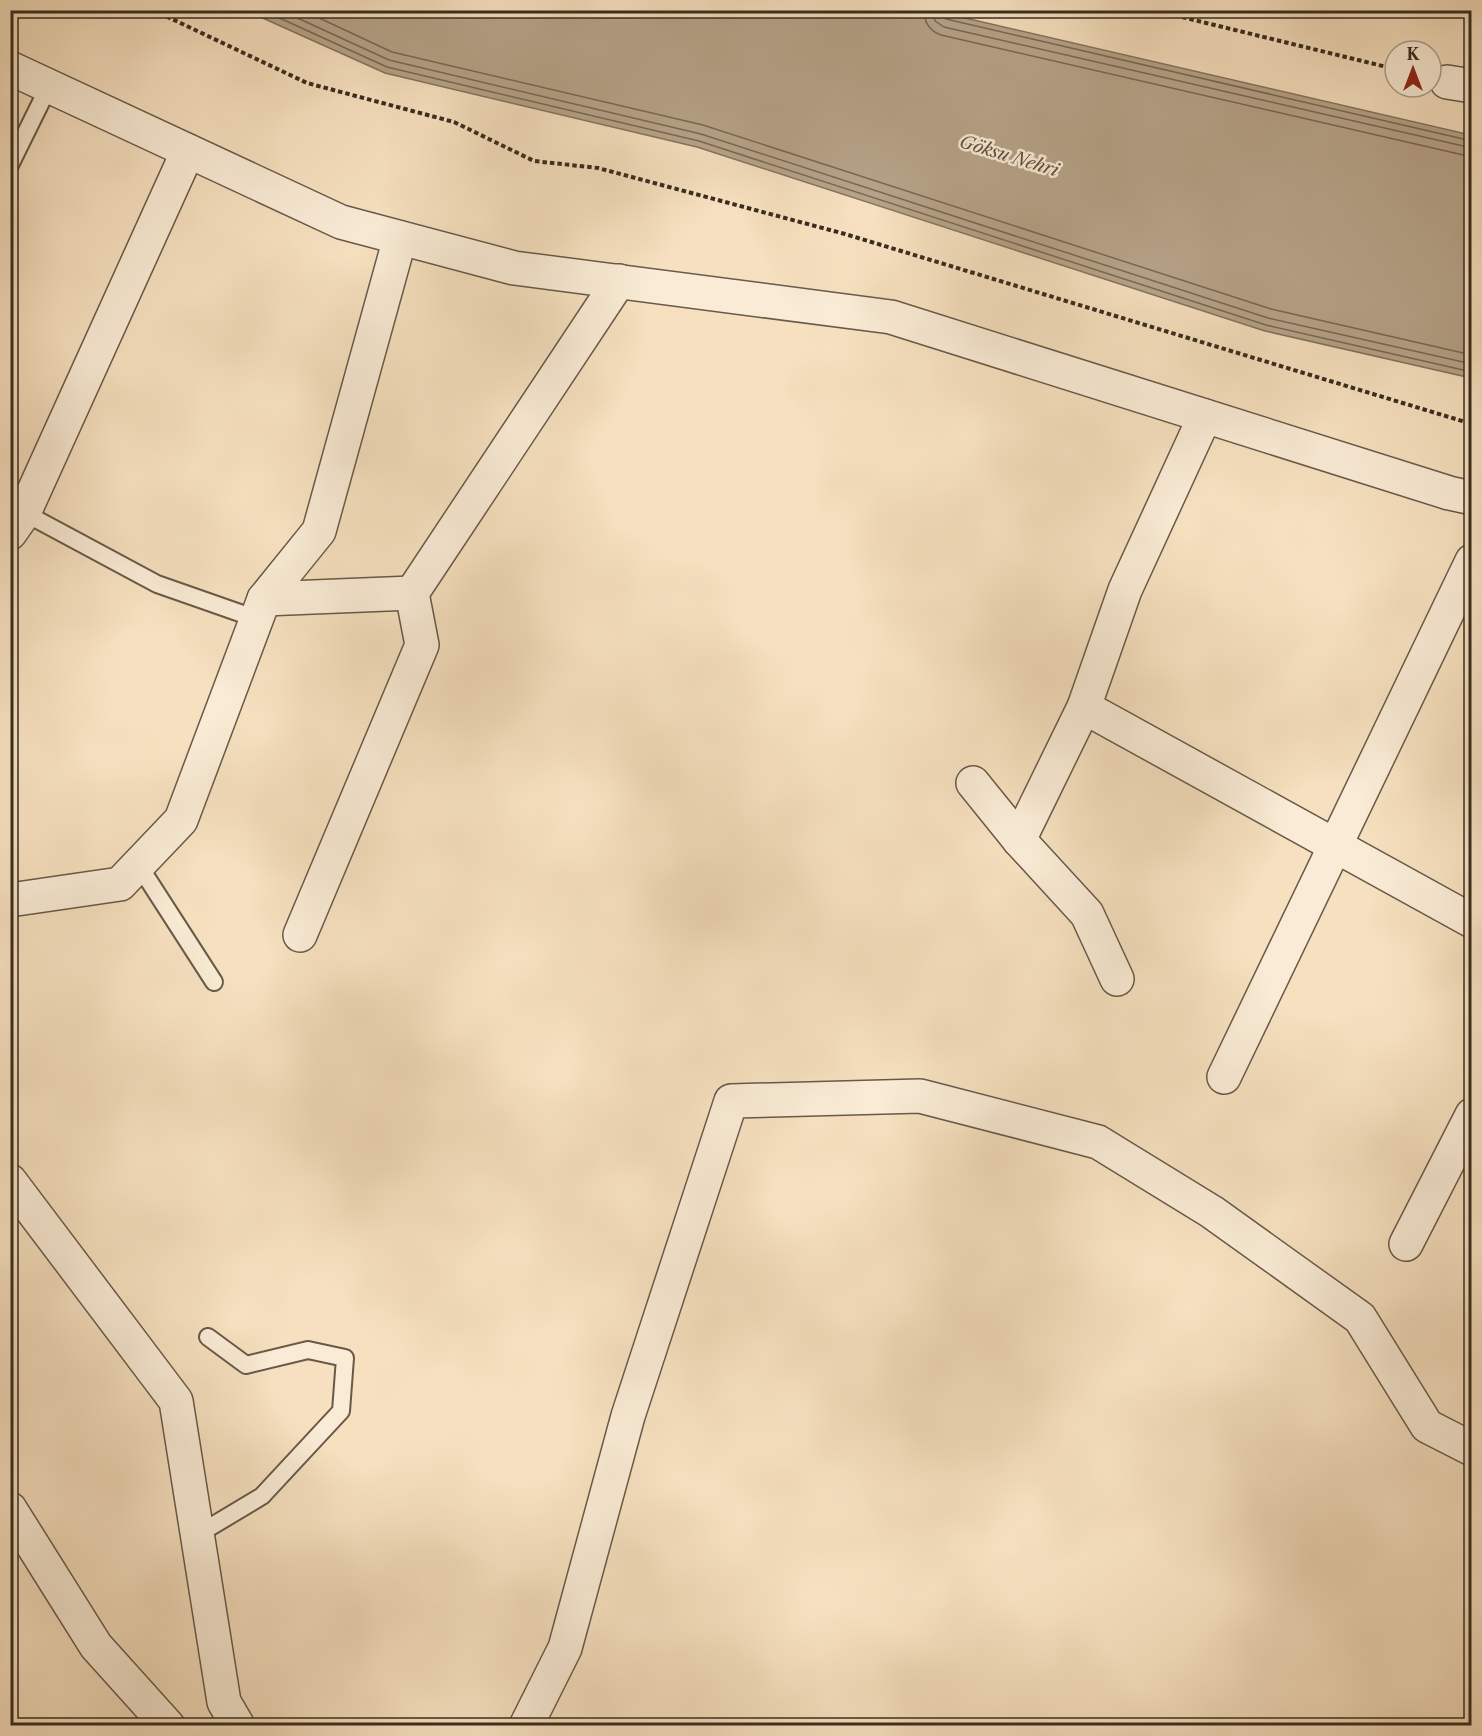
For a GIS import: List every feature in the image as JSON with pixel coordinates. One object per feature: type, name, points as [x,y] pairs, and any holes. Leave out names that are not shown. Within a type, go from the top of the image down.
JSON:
[{"type":"street","points":[[10,68],[341,222],[514,268],[891,317],[1449,493],[1472,498]]},
{"type":"street","points":[[15,517],[188,151]]},
{"type":"street","points":[[10,900],[120,884],[181,820],[260,609],[319,531],[400,238]]},
{"type":"street","points":[[300,935],[422,645],[412,593],[619,281]]},
{"type":"street","points":[[1019,840],[1084,707],[1125,590],[1204,416]]},
{"type":"street","points":[[1224,1077],[1472,561]]},
{"type":"street","points":[[260,609],[412,593]]},
{"type":"street","points":[[1084,707],[1472,921]]},
{"type":"street","points":[[973,783],[1019,840],[1087,914],[1117,979]]},
{"type":"street","points":[[526,1725],[565,1648],[628,1416],[731,1101],[920,1096],[1098,1142],[1212,1212],[1360,1318],[1427,1426],[1472,1449]]},
{"type":"street","points":[[1406,1244],[1472,1115]]},
{"type":"street","points":[[10,1181],[176,1401],[224,1702],[238,1725]]},
{"type":"street","points":[[10,1509],[96,1646],[168,1725]]},
{"type":"lane","points":[[10,165],[49,86]]},
{"type":"lane","points":[[15,517],[157,584],[260,609]]},
{"type":"lane","points":[[138,864],[214,982]]},
{"type":"lane","points":[[197,1536],[262,1496],[340,1411],[345,1358],[308,1350],[246,1365],[208,1337]]},
{"type":"path","points":[[153,10],[307,83],[454,122],[534,162],[598,168],[845,234],[1472,424]]},
{"type":"path","points":[[1153,10],[1383,66]]},
{"type":"water","name":"Göksu Nehri","points":[[247,11],[935,11],[1471,135],[1471,378],[1265,331],[697,147],[385,73]]}]
